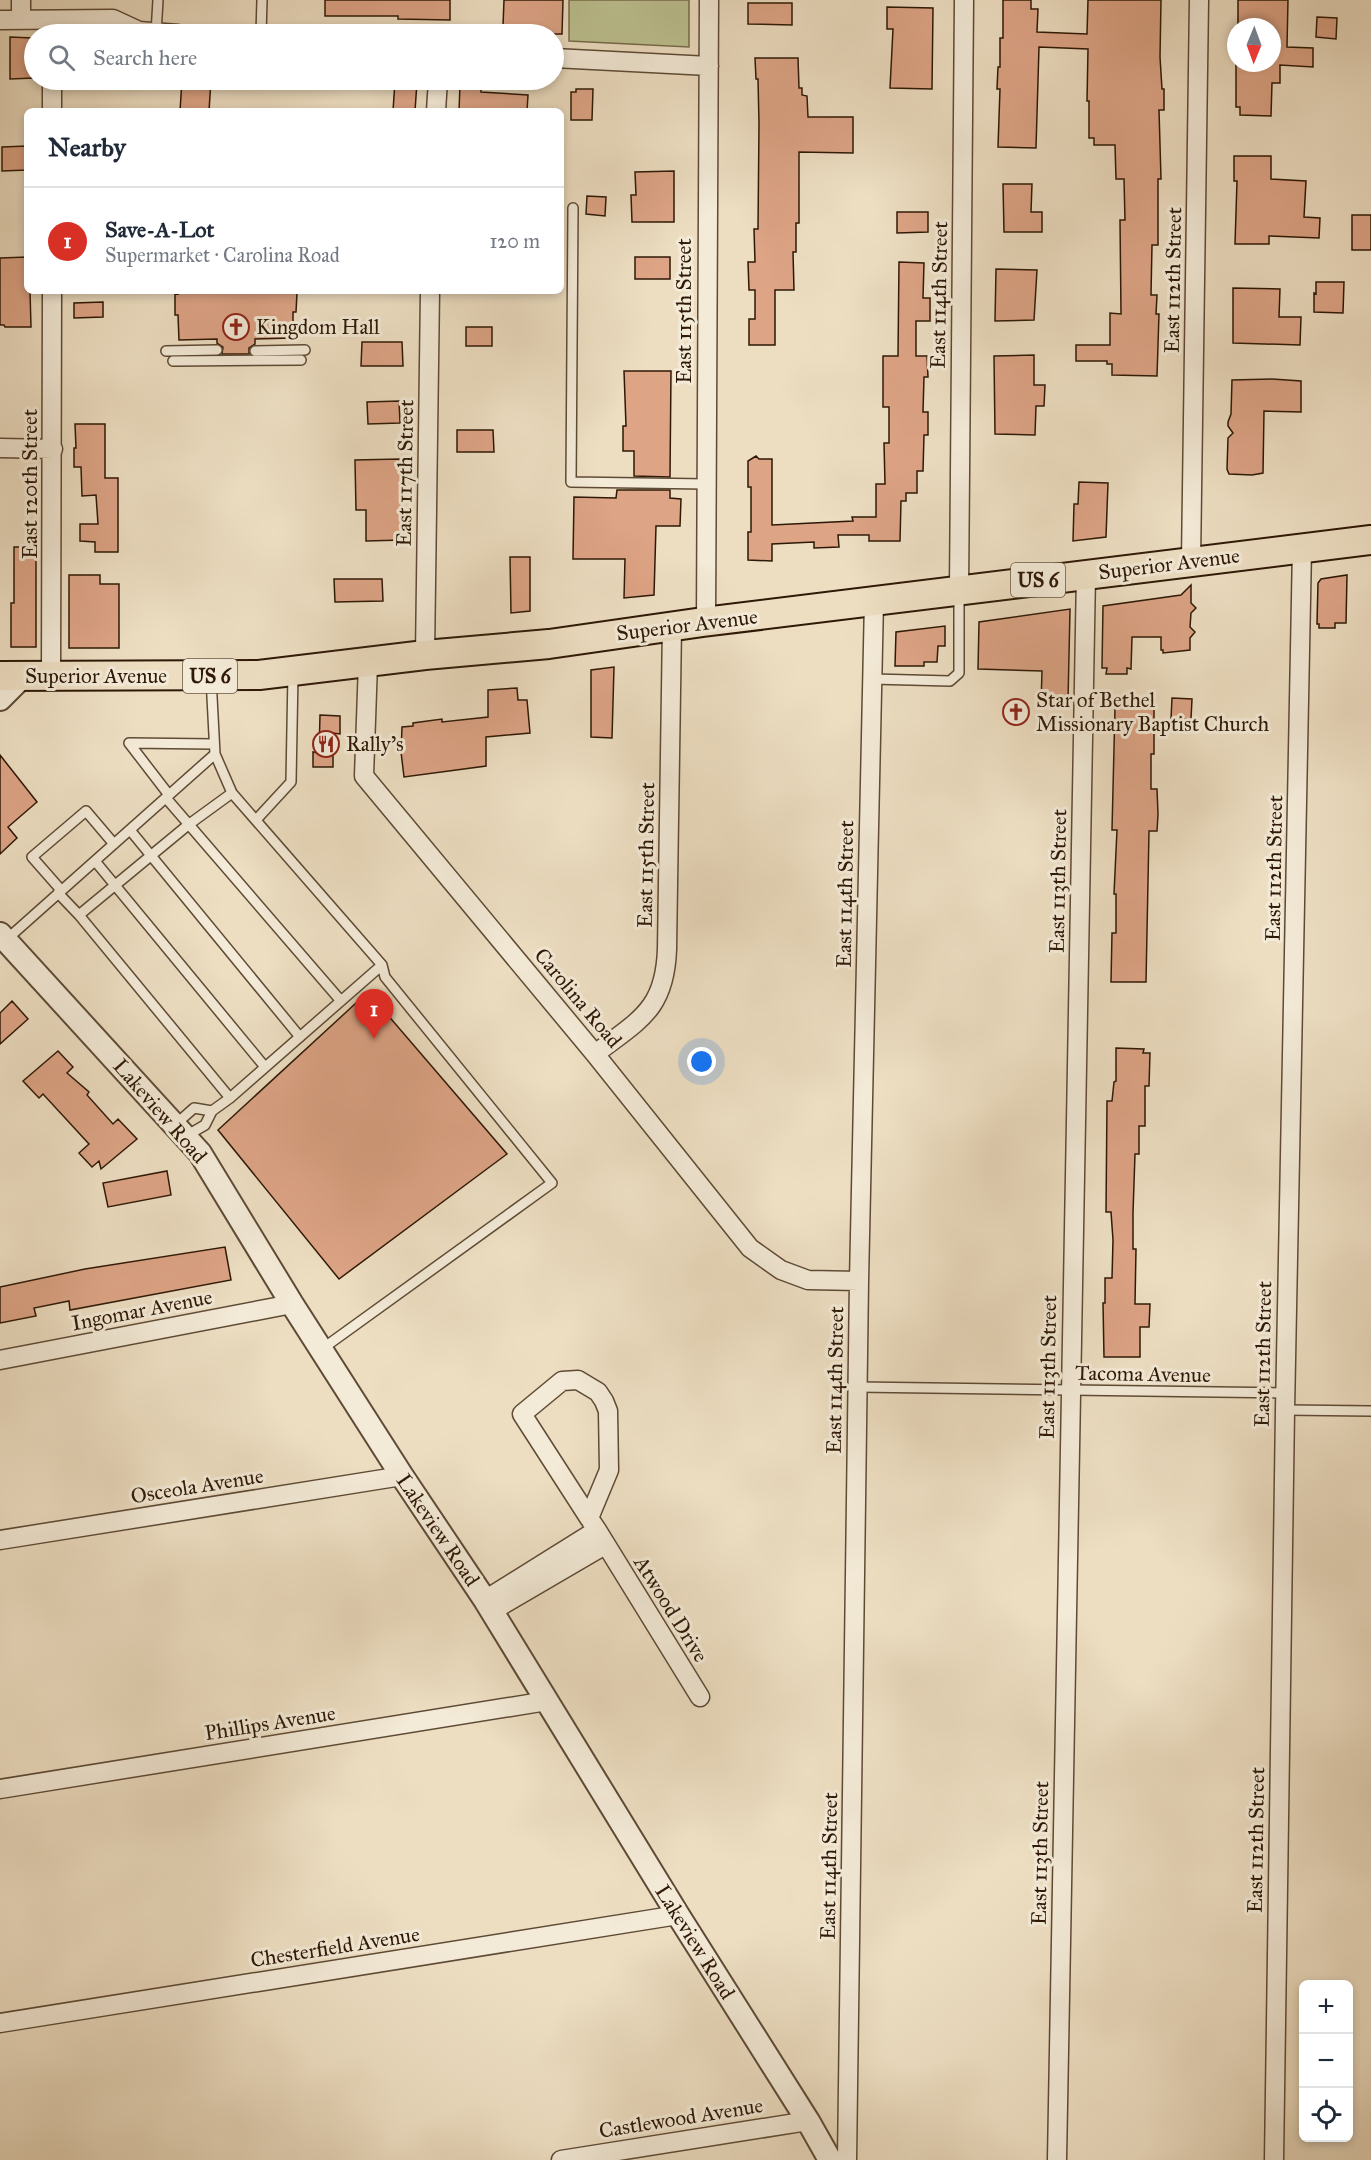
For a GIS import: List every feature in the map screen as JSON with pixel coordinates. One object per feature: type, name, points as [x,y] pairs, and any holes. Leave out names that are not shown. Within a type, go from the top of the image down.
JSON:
[{"type":"main road","name":"Superior Avenue","points":[[11,676],[259,675],[425,655],[549,644],[672,626],[1371,540]]},
{"type":"street","points":[[21,0],[21,20]]},
{"type":"street","name":"East 115th Street","points":[[706,622],[709,0]]},
{"type":"street","name":"East 114th Street","points":[[959,590],[964,0]]},
{"type":"street","name":"East 112th Street","points":[[1191,561],[1199,0]]},
{"type":"street","points":[[75,24],[113,19],[124,24]]},
{"type":"street","points":[[0,20],[21,20],[39,24]]},
{"type":"street","points":[[564,59],[709,66]]},
{"type":"street","points":[[52,90],[52,108]]},
{"type":"street","points":[[436,108],[437,90]]},
{"type":"street","name":"East 120th Street","points":[[51,676],[52,294]]},
{"type":"street","name":"East 117th Street","points":[[425,655],[430,294]]},
{"type":"street","points":[[0,448],[53,449]]},
{"type":"street","name":"East 112th Street","points":[[1274,2160],[1285,1402],[1302,548]]},
{"type":"street","name":"East 113th Street","points":[[1057,2160],[1086,574]]},
{"type":"street","name":"East 114th Street","points":[[847,2160],[858,1387],[874,601]]},
{"type":"street","name":"East 115th Street","points":[[595,1054],[647,1012],[657,999],[665,976],[672,626]]},
{"type":"street","name":"Carolina Road","points":[[368,663],[364,776],[595,1054],[750,1248],[780,1270],[808,1280],[860,1281]]},
{"type":"street","points":[[0,699],[11,676]]},
{"type":"street","name":"Lakeview Road","points":[[3,937],[200,1153],[321,1350],[488,1605],[830,2160]]},
{"type":"street","name":"Ingomar Avenue","points":[[0,1360],[292,1304]]},
{"type":"street","name":"Atwood Drive","points":[[488,1605],[597,1531],[609,1470],[608,1411],[598,1392],[578,1380],[562,1381],[522,1414],[597,1531],[700,1697]]},
{"type":"street","name":"Osceola Avenue","points":[[0,1540],[402,1476]]},
{"type":"street","name":"Phillips Avenue","points":[[0,1789],[547,1701]]},
{"type":"street","name":"Chesterfield Avenue","points":[[0,2023],[678,1915]]},
{"type":"street","name":"Castlewood Avenue","points":[[561,2160],[808,2121]]},
{"type":"lane","points":[[157,24],[158,0]]},
{"type":"lane","points":[[261,24],[262,0]]},
{"type":"lane","points":[[573,208],[571,482],[706,484]]},
{"type":"lane","points":[[166,351],[217,350]]},
{"type":"lane","points":[[255,351],[306,350]]},
{"type":"lane","points":[[172,361],[301,360]]},
{"type":"lane","points":[[873,679],[950,681],[959,673],[959,590]]},
{"type":"lane","points":[[256,820],[291,782],[294,671]]},
{"type":"lane","points":[[211,676],[215,749],[232,792],[382,965],[385,977],[552,1183],[321,1350]]},
{"type":"lane","points":[[215,749],[129,742],[188,825],[341,1001]]},
{"type":"lane","points":[[3,937],[60,892],[130,830],[215,749]]},
{"type":"lane","points":[[79,915],[188,825],[232,792]]},
{"type":"lane","points":[[114,844],[86,811],[32,857],[230,1098]]},
{"type":"lane","points":[[130,830],[300,1037]]},
{"type":"lane","points":[[95,861],[265,1067]]},
{"type":"lane","points":[[180,1131],[205,1125],[212,1111],[230,1098],[382,965]]},
{"type":"lane","points":[[180,1131],[194,1108],[212,1111]]},
{"type":"lane","name":"Tacoma Avenue","points":[[858,1387],[1070,1391],[1285,1402],[1371,1411]]},
{"type":"green space","points":[[569,0],[689,0],[689,47],[569,41]]},
{"type":"building","points":[[325,0],[450,0],[450,20],[398,19],[398,16],[325,16]]},
{"type":"building","points":[[504,0],[563,0],[562,24],[503,24]]},
{"type":"building","points":[[1003,0],[1031,0],[1031,9],[1038,9],[1037,32],[1087,34],[1088,0],[1161,0],[1160,57],[1164,110],[1159,110],[1161,179],[1158,179],[1158,245],[1152,245],[1151,295],[1157,295],[1156,314],[1159,314],[1157,376],[1112,375],[1112,364],[1107,364],[1107,361],[1076,361],[1076,345],[1110,345],[1110,313],[1121,314],[1120,220],[1125,220],[1124,179],[1116,179],[1115,145],[1094,145],[1094,138],[1089,138],[1088,49],[1039,47],[1036,148],[998,147],[1000,89],[997,89],[1000,38],[1003,38]]},
{"type":"building","points":[[1238,0],[1288,0],[1287,47],[1313,48],[1313,67],[1281,65],[1281,18],[1238,18]]},
{"type":"building","points":[[748,3],[792,3],[792,25],[748,24]]},
{"type":"building","points":[[887,7],[933,8],[932,89],[890,88],[893,29],[887,29]]},
{"type":"building","points":[[1317,17],[1337,18],[1336,39],[1316,37]]},
{"type":"building","points":[[10,37],[24,38],[24,78],[10,79]]},
{"type":"building","points":[[755,58],[798,58],[799,88],[802,88],[802,95],[807,96],[808,117],[853,117],[853,153],[799,152],[799,223],[796,223],[796,252],[793,252],[794,290],[775,290],[775,345],[749,345],[749,319],[755,319],[755,290],[749,290],[748,262],[755,262],[754,229],[758,229],[759,124]]},
{"type":"building","points":[[1236,72],[1280,72],[1280,83],[1272,83],[1271,116],[1240,115],[1240,107],[1236,107]]},
{"type":"building","points":[[576,89],[593,89],[592,120],[571,120],[571,92],[576,92]]},
{"type":"building","points":[[181,90],[210,90],[209,108],[180,108]]},
{"type":"building","points":[[394,90],[416,90],[415,108],[393,108]]},
{"type":"building","points":[[460,90],[528,95],[527,108],[459,108]]},
{"type":"building","points":[[24,146],[24,170],[2,171],[2,147]]},
{"type":"building","points":[[1234,156],[1271,156],[1271,179],[1306,181],[1304,217],[1320,218],[1319,238],[1269,236],[1269,244],[1235,244],[1237,181],[1234,181]]},
{"type":"building","points":[[674,171],[674,222],[632,222],[631,195],[636,195],[635,172]]},
{"type":"building","points":[[1003,184],[1032,184],[1031,212],[1042,212],[1042,232],[1004,232]]},
{"type":"building","points":[[587,196],[606,197],[605,216],[586,214]]},
{"type":"building","points":[[897,212],[928,212],[928,232],[897,233]]},
{"type":"building","points":[[1352,215],[1371,215],[1371,250],[1352,250]]},
{"type":"building","points":[[24,257],[24,294],[30,294],[31,327],[0,325],[0,258]]},
{"type":"building","points":[[635,257],[670,257],[670,279],[635,279]]},
{"type":"building","points":[[899,262],[924,263],[923,298],[930,298],[930,321],[916,321],[916,356],[927,356],[928,377],[924,377],[923,412],[928,412],[928,435],[924,435],[923,471],[917,471],[917,493],[906,493],[906,501],[901,501],[900,541],[869,541],[869,535],[838,535],[839,547],[814,548],[814,542],[772,544],[772,561],[748,560],[748,532],[751,532],[751,487],[748,487],[748,461],[756,456],[759,459],[772,459],[772,525],[853,521],[852,517],[876,517],[876,484],[885,484],[884,443],[889,443],[889,407],[883,407],[883,356],[898,356]]},
{"type":"building","points":[[996,269],[1037,270],[1034,320],[995,321]]},
{"type":"building","points":[[1316,282],[1344,282],[1343,313],[1314,312]]},
{"type":"building","points":[[1233,288],[1280,289],[1279,317],[1301,317],[1300,345],[1233,343]]},
{"type":"building","name":"Kingdom Hall","points":[[175,294],[297,294],[296,312],[293,312],[293,338],[255,339],[255,344],[249,348],[249,354],[222,354],[223,347],[217,343],[217,339],[179,340],[178,315],[175,315]]},
{"type":"building","points":[[103,302],[103,317],[74,318],[74,303]]},
{"type":"building","points":[[466,327],[492,327],[492,346],[466,346]]},
{"type":"building","points":[[362,342],[402,342],[403,366],[361,366]]},
{"type":"building","points":[[1034,355],[1034,385],[1045,385],[1044,406],[1036,406],[1035,435],[995,434],[994,356]]},
{"type":"building","points":[[624,371],[671,371],[670,477],[634,476],[634,451],[623,451],[623,426],[626,426]]},
{"type":"building","points":[[1232,380],[1301,381],[1301,412],[1264,411],[1263,473],[1229,474],[1227,469],[1228,438],[1233,433],[1228,426],[1231,414]]},
{"type":"building","points":[[399,401],[400,423],[368,424],[367,402]]},
{"type":"building","points":[[75,424],[105,424],[105,478],[118,478],[118,552],[95,552],[95,542],[80,541],[80,524],[98,524],[96,495],[82,496],[81,467],[74,467]]},
{"type":"building","points":[[457,430],[493,430],[494,452],[457,452]]},
{"type":"building","points":[[400,459],[403,540],[366,541],[366,510],[356,510],[355,460]]},
{"type":"building","points":[[1079,482],[1108,483],[1106,537],[1073,541],[1074,504],[1078,504]]},
{"type":"building","points":[[617,490],[670,490],[670,498],[681,499],[680,526],[656,526],[654,595],[624,598],[625,559],[573,559],[574,497],[616,498]]},
{"type":"building","points":[[14,547],[36,547],[36,647],[11,647]]},
{"type":"building","points":[[510,557],[530,557],[530,611],[511,613]]},
{"type":"building","points":[[69,575],[100,575],[100,584],[119,584],[119,648],[69,648]]},
{"type":"building","points":[[1347,575],[1346,623],[1335,623],[1335,628],[1319,628],[1317,624],[1318,583],[1321,579]]},
{"type":"building","points":[[334,579],[382,579],[383,601],[335,602]]},
{"type":"building","points":[[1191,585],[1191,603],[1196,608],[1191,613],[1190,627],[1195,632],[1190,638],[1190,650],[1163,653],[1161,637],[1132,637],[1131,669],[1127,668],[1127,674],[1106,674],[1107,668],[1102,668],[1103,606],[1181,595]]},
{"type":"building","points":[[1070,609],[1068,701],[1041,704],[1042,671],[978,669],[979,622]]},
{"type":"building","points":[[945,626],[945,646],[938,646],[937,662],[924,662],[924,666],[895,666],[896,632]]},
{"type":"building","points":[[614,667],[612,738],[591,737],[591,670]]},
{"type":"building","points":[[517,688],[518,700],[527,700],[530,733],[486,737],[486,766],[404,777],[401,752],[402,727],[442,719],[442,722],[488,717],[488,690]]},
{"type":"building","points":[[1172,698],[1192,699],[1191,719],[1171,719]]},
{"type":"building","points":[[1115,707],[1154,708],[1151,789],[1157,789],[1158,814],[1157,831],[1149,831],[1146,982],[1111,982],[1112,933],[1116,933],[1116,894],[1114,894],[1117,830],[1112,830]]},
{"type":"building","points":[[320,715],[340,716],[340,734],[333,733],[333,767],[313,767],[313,752],[319,753]]},
{"type":"building","points":[[0,755],[37,802],[8,827],[17,838],[0,854]]},
{"type":"building","points":[[368,992],[507,1154],[339,1279],[218,1130]]},
{"type":"building","points":[[12,1001],[28,1019],[0,1044],[0,1013]]},
{"type":"building","points":[[1116,1048],[1144,1049],[1143,1053],[1150,1053],[1149,1086],[1145,1086],[1145,1126],[1139,1126],[1139,1154],[1135,1154],[1133,1213],[1133,1249],[1136,1249],[1135,1304],[1150,1304],[1149,1327],[1140,1327],[1140,1357],[1104,1357],[1103,1303],[1105,1303],[1105,1278],[1112,1278],[1113,1240],[1111,1212],[1106,1212],[1107,1101],[1112,1101],[1116,1081]]},
{"type":"building","points":[[58,1051],[73,1067],[67,1073],[89,1092],[87,1095],[113,1124],[118,1119],[137,1139],[101,1169],[99,1161],[92,1167],[79,1153],[89,1144],[43,1094],[39,1098],[23,1081]]},
{"type":"building","points":[[167,1171],[171,1195],[108,1207],[103,1183]]},
{"type":"building","points":[[225,1247],[231,1280],[70,1310],[69,1301],[34,1308],[36,1316],[0,1323],[0,1287],[85,1269]]},
{"type":"place","name":"Kingdom Hall","points":[[236,327]]},
{"type":"place","name":"Star of Bethel Missionary Baptist Church","points":[[1016,712]]},
{"type":"place","name":"Rally's","points":[[326,744]]},
{"type":"place","name":"Save-A-Lot","points":[[374,1039]]}]
